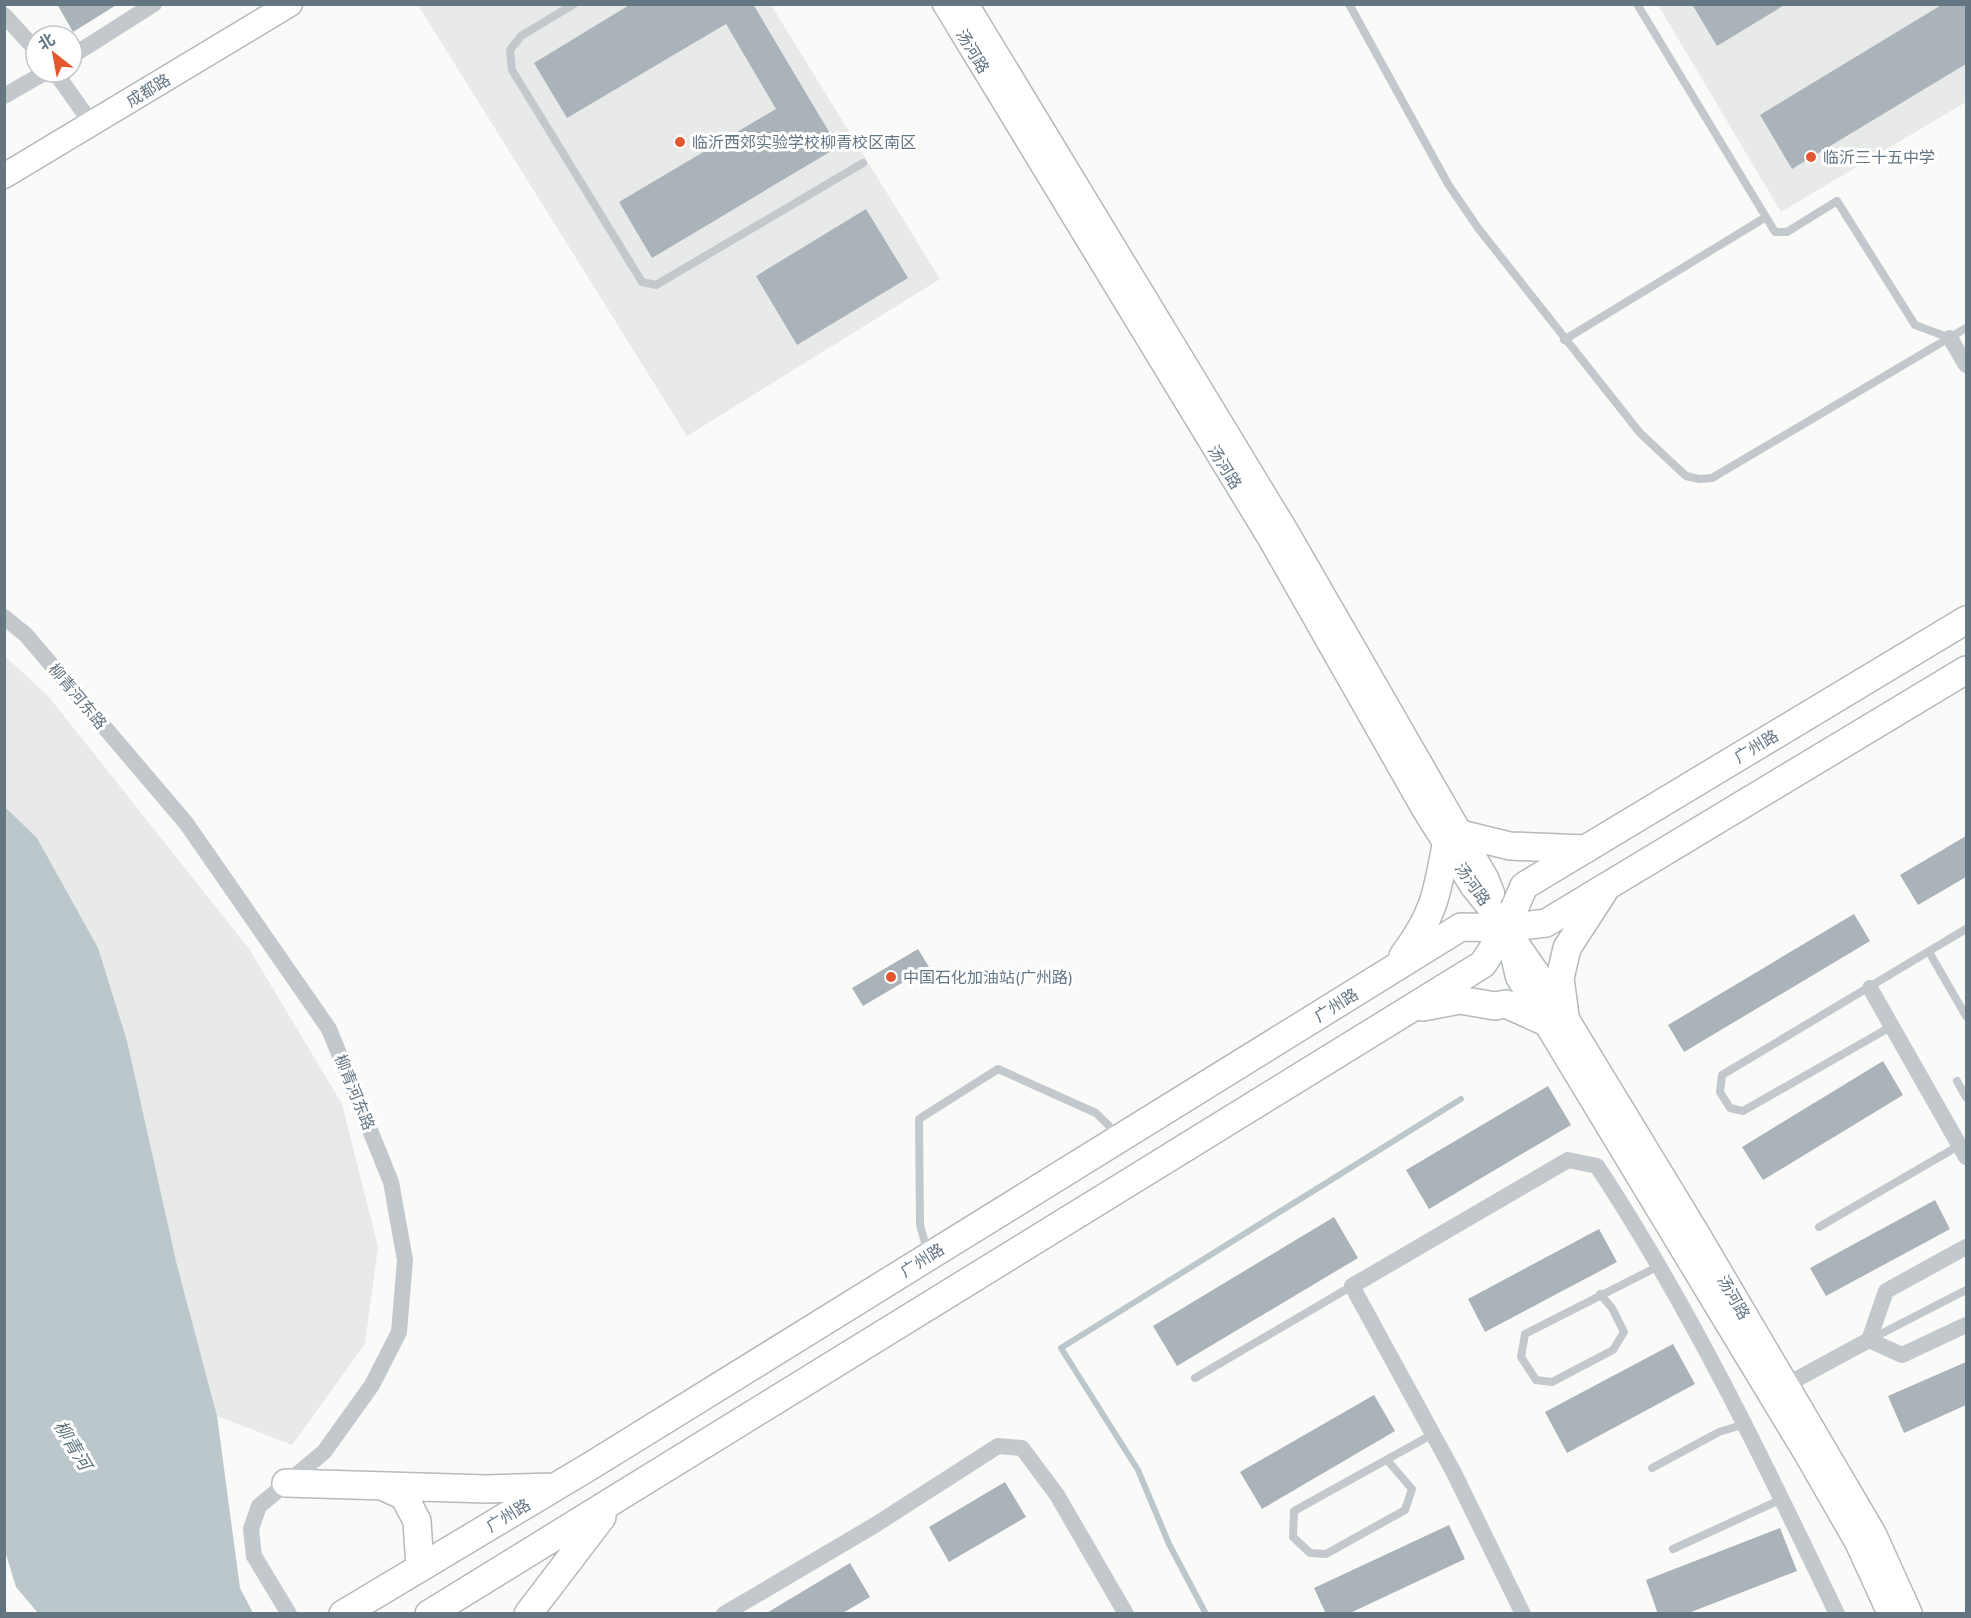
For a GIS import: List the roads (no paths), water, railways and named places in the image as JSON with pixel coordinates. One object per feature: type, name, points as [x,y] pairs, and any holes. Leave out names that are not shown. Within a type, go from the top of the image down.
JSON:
[{"type":"main road","name":"广州路","points":[[429,1614],[1483,964],[1506,928],[1524,886],[1966,620]]},
{"type":"main road","name":"广州路","points":[[343,1614],[554,1487],[1461,927],[1506,928],[1546,923],[1966,670]]},
{"type":"main road","points":[[1394,968],[1424,928],[1436,902],[1454,840],[1510,846],[1586,849]]},
{"type":"main road","points":[[1410,1009],[1460,1000],[1495,1006],[1506,1004],[1557,1020],[1560,978],[1567,948],[1608,886]]},
{"type":"main road","points":[[286,1483],[487,1489],[554,1487]]},
{"type":"main road","points":[[382,1486],[404,1496],[417,1521],[420,1568]]},
{"type":"main road","points":[[528,1614],[614,1502]]},
{"type":"street","points":[[84,48],[154,4]]},
{"type":"street","name":"成都路","points":[[4,176],[259,4]]},
{"type":"street","name":"成都路","points":[[4,158],[87,118],[291,4]]},
{"type":"street","name":"汤河路","points":[[945,4],[1454,840],[1486,878],[1506,928],[1518,977],[1557,1020],[1786,1385],[1874,1534],[1910,1614]]},
{"type":"street","name":"汤河路","points":[[966,4],[1286,531],[1454,840]]},
{"type":"street","points":[[4,15],[24,37]]},
{"type":"street","points":[[4,96],[25,84]]},
{"type":"street","points":[[63,84],[87,118]]},
{"type":"street","points":[[1950,338],[1966,365]]},
{"type":"street","name":"柳青河东路","points":[[4,618],[26,635],[186,823],[275,949],[329,1029],[391,1182],[405,1260],[399,1332],[372,1385],[324,1452],[259,1506],[251,1529],[254,1556],[289,1614]]},
{"type":"street","points":[[1870,988],[1963,1151]]},
{"type":"street","name":"汤河路","points":[[1557,1020],[1857,1542],[1890,1614]]},
{"type":"street","points":[[1523,1614],[1433,1434],[1352,1286],[1568,1160],[1597,1166],[1623,1206],[1745,1424],[1837,1614]]},
{"type":"street","points":[[1786,1385],[1869,1340],[1886,1291],[1966,1247]]},
{"type":"street","points":[[1869,1340],[1902,1355],[1966,1325]]},
{"type":"street","points":[[724,1614],[875,1525],[998,1446],[1022,1448],[1057,1495],[1126,1614]]},
{"type":"lane","points":[[574,4],[521,36],[510,50],[512,70],[642,282],[656,285],[863,163]]},
{"type":"lane","points":[[1349,4],[1448,184],[1478,228],[1564,340],[1640,433],[1686,476],[1700,479],[1712,478],[1966,328]]},
{"type":"lane","points":[[1637,4],[1775,232],[1787,232],[1837,201],[1915,325],[1950,338]]},
{"type":"lane","points":[[1564,340],[1766,217]]},
{"type":"lane","points":[[1892,1026],[1743,1111],[1730,1108],[1720,1092],[1722,1075],[1966,929]]},
{"type":"lane","points":[[1929,952],[1966,1016]]},
{"type":"lane","points":[[928,1257],[920,1225],[919,1119],[998,1069],[1096,1113],[1120,1138]]},
{"type":"lane","points":[[1957,1081],[1966,1097]]},
{"type":"lane","points":[[1819,1227],[1963,1151]]},
{"type":"lane","points":[[1600,1294],[1612,1308],[1624,1332],[1613,1350],[1552,1382],[1536,1380],[1521,1357],[1525,1334],[1600,1294],[1657,1267]]},
{"type":"lane","points":[[1195,1378],[1352,1286]]},
{"type":"lane","points":[[1869,1340],[1966,1290]]},
{"type":"lane","points":[[1652,1468],[1719,1432],[1745,1424]]},
{"type":"lane","points":[[1387,1460],[1412,1489],[1405,1510],[1326,1554],[1310,1553],[1293,1537],[1294,1511],[1433,1434]]},
{"type":"lane","points":[[1673,1549],[1782,1499]]},
{"type":"water","name":"柳青河","points":[[5,807],[37,838],[98,948],[127,1041],[176,1261],[217,1416],[240,1588],[253,1613],[38,1613],[16,1587],[5,1551]]},
{"type":"waterway","points":[[1206,1614],[1169,1544],[1138,1470],[1061,1348],[1461,1099]]},
{"type":"place","name":"临沂西郊实验学校柳青校区南区","points":[[680,142]]},
{"type":"place","name":"临沂三十五中学","points":[[1811,157]]},
{"type":"place","name":"中国石化加油站(广州路)","points":[[891,977]]}]
